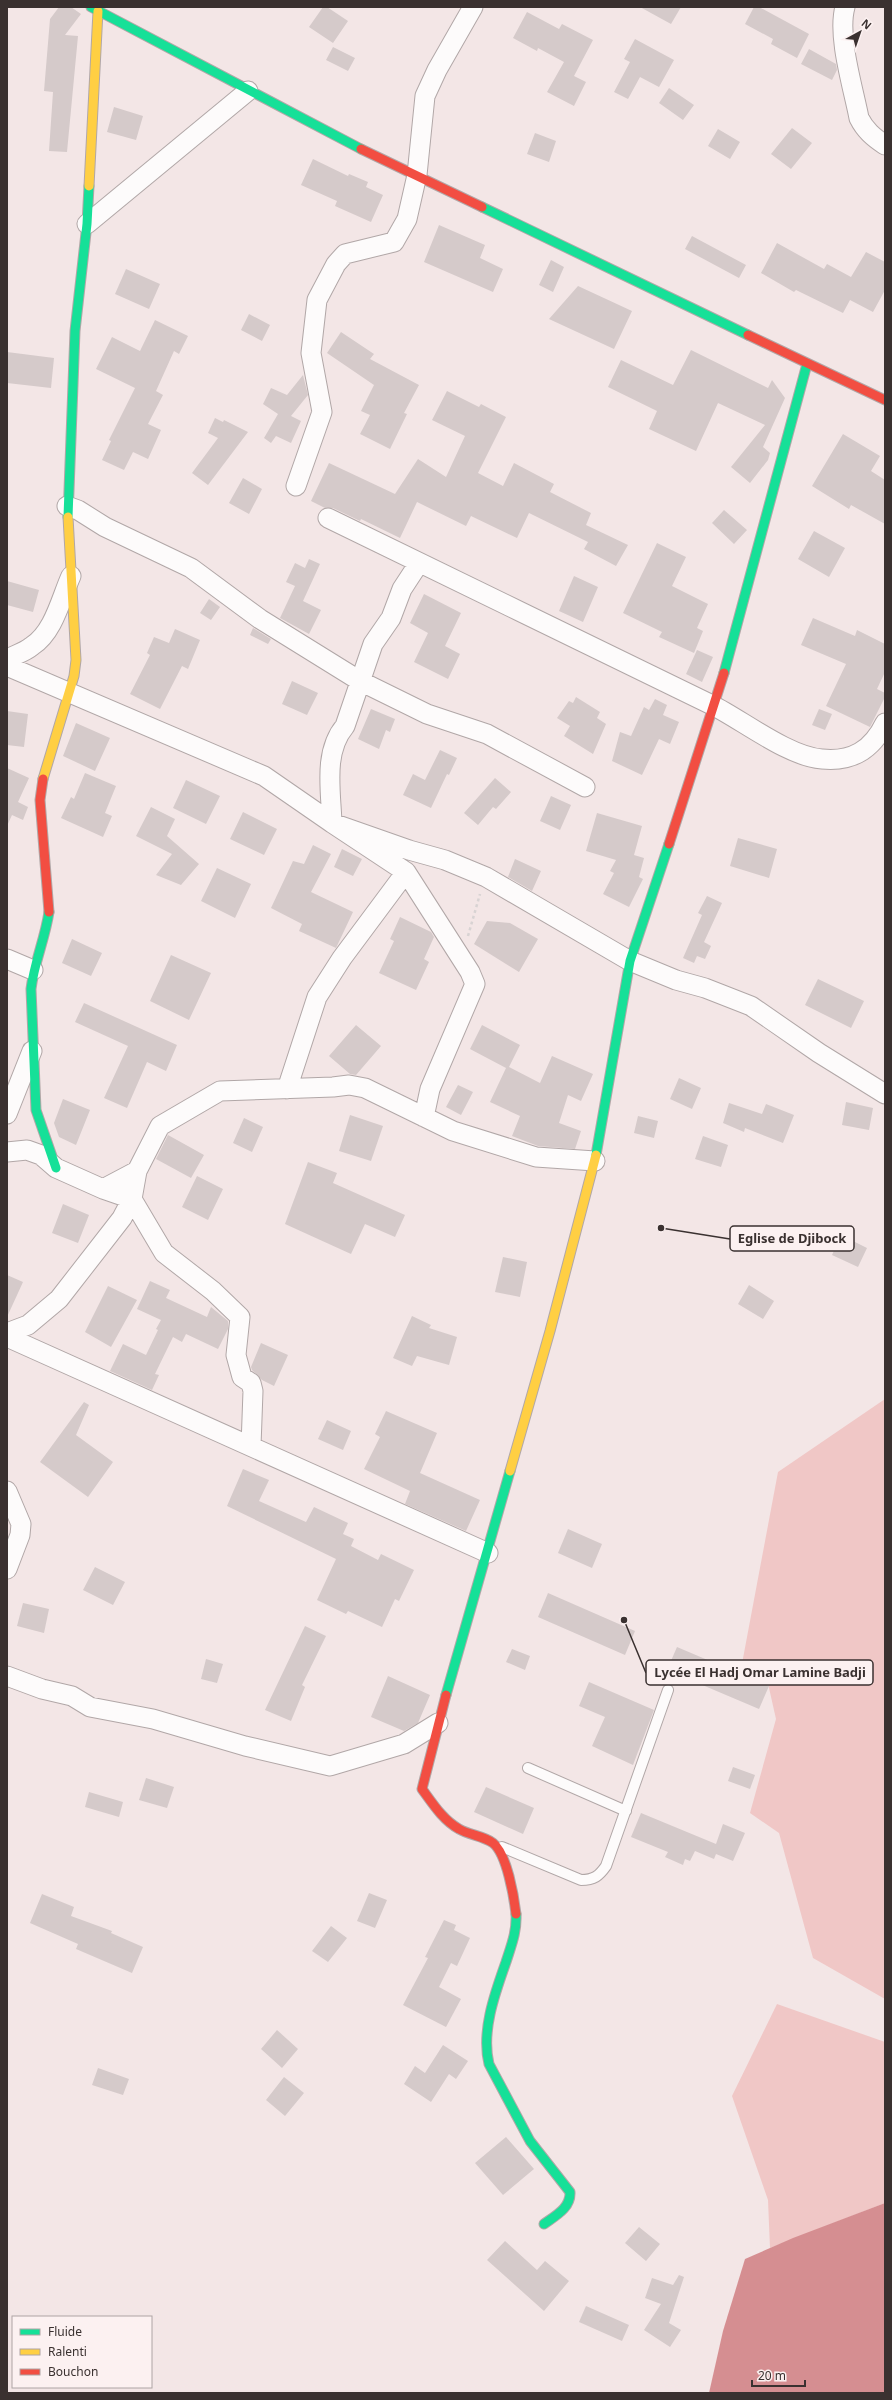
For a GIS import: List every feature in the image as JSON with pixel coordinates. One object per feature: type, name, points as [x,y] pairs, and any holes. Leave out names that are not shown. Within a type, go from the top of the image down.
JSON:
[{"type":"street","points":[[296,486],[322,412],[311,354],[317,300],[336,264],[345,254],[394,242],[407,219],[417,175],[426,96],[437,70],[473,7]]},
{"type":"street","points":[[845,7],[842,17],[843,33],[859,118],[864,127],[874,138],[885,145]]},
{"type":"street","points":[[56,1168],[36,1110],[32,1051],[31,989],[33,970],[46,936],[50,910],[40,800],[43,780],[69,693],[76,660],[67,506],[75,331],[87,224],[94,9],[248,91],[417,175],[807,364],[885,400]]},
{"type":"street","points":[[87,224],[248,91]]},
{"type":"street","points":[[544,2224],[568,2204],[571,2198],[570,2192],[530,2141],[495,2077],[489,2064],[486,2051],[494,1993],[517,1928],[514,1892],[506,1871],[504,1856],[493,1843],[460,1829],[438,1812],[422,1789],[438,1723],[488,1553],[595,1161],[630,961],[715,706],[807,364]]},
{"type":"street","points":[[67,506],[78,510],[105,527],[191,568],[260,619],[360,681],[427,714],[487,734],[585,787]]},
{"type":"street","points":[[328,518],[715,706],[801,755],[822,759],[853,756],[877,739],[885,724]]},
{"type":"street","points":[[332,823],[330,763],[337,735],[345,726],[373,644],[391,618],[402,589],[419,563]]},
{"type":"street","points":[[7,659],[32,647],[41,638],[49,627],[71,576]]},
{"type":"street","points":[[7,666],[264,776],[406,872],[470,972],[475,984],[430,1089],[424,1117]]},
{"type":"street","points":[[332,823],[408,850],[445,860],[486,877],[630,961],[676,980],[705,988],[751,1006],[819,1053],[885,1094]]},
{"type":"street","points":[[287,1089],[317,998],[342,958],[406,872]]},
{"type":"street","points":[[7,959],[33,970]]},
{"type":"street","points":[[7,1114],[32,1051]]},
{"type":"street","points":[[7,1333],[28,1325],[58,1299],[122,1218],[132,1199],[137,1170],[160,1126],[220,1091],[349,1085],[365,1088],[453,1131],[536,1157],[595,1161]]},
{"type":"street","points":[[7,1152],[27,1150],[41,1155],[56,1168],[103,1189],[132,1199],[164,1253],[213,1291],[240,1317],[236,1355],[242,1377],[251,1383],[253,1391],[251,1446]]},
{"type":"street","points":[[103,1189],[137,1170]]},
{"type":"street","points":[[7,1337],[488,1553]]},
{"type":"street","points":[[7,1491],[21,1524],[20,1535],[7,1569]]},
{"type":"street","points":[[7,1676],[42,1689],[72,1696],[90,1707],[154,1719],[245,1746],[330,1766],[404,1744],[438,1723]]},
{"type":"lane","points":[[493,1843],[581,1880],[591,1880],[599,1876],[606,1866],[668,1690]]},
{"type":"lane","points":[[528,1768],[626,1811]]},
{"type":"path","points":[[458,954],[467,940],[486,877]]},
{"type":"shaded area","points":[[885,1399],[885,1999],[813,1958],[779,1833],[750,1813],[776,1719],[767,1679],[741,1669],[778,1472]]},
{"type":"shaded area","points":[[777,2004],[885,2042],[885,2203],[770,2248],[768,2200],[732,2096]]},
{"type":"shaded area","points":[[885,2203],[885,2393],[709,2393],[723,2331],[745,2259],[793,2238]]},
{"type":"building","points":[[59,7],[71,7],[81,14],[65,35],[78,36],[67,152],[49,151],[53,92],[44,91],[50,19]]},
{"type":"building","points":[[323,7],[327,7],[348,21],[333,43],[309,27]]},
{"type":"building","points":[[640,7],[681,7],[671,24]]},
{"type":"building","points":[[754,7],[759,7],[809,34],[797,58],[771,44],[773,39],[745,24]]},
{"type":"building","points":[[527,12],[559,29],[562,24],[593,40],[574,76],[586,82],[574,106],[547,92],[564,62],[538,48],[537,51],[513,38]]},
{"type":"building","points":[[635,39],[674,60],[659,87],[640,77],[628,99],[614,92],[630,62],[624,59]]},
{"type":"building","points":[[333,47],[355,58],[348,71],[326,60]]},
{"type":"building","points":[[809,49],[836,64],[837,70],[832,80],[801,64]]},
{"type":"building","points":[[669,88],[694,105],[683,120],[659,103]]},
{"type":"building","points":[[114,107],[143,116],[136,140],[107,132]]},
{"type":"building","points":[[792,128],[812,143],[791,169],[771,154]]},
{"type":"building","points":[[718,129],[740,142],[730,159],[708,146]]},
{"type":"building","points":[[535,133],[556,141],[549,162],[527,154]]},
{"type":"building","points":[[313,159],[348,176],[349,174],[368,182],[366,187],[383,195],[371,222],[335,206],[337,201],[301,185]]},
{"type":"building","points":[[439,225],[485,245],[480,258],[503,269],[493,292],[424,262]]},
{"type":"building","points":[[692,236],[746,265],[739,278],[685,249]]},
{"type":"building","points":[[777,243],[824,269],[827,264],[851,277],[866,252],[885,262],[885,290],[873,312],[850,300],[843,313],[796,290],[794,292],[761,273]]},
{"type":"building","points":[[551,260],[564,267],[553,292],[539,285]]},
{"type":"building","points":[[126,269],[160,284],[149,309],[115,294]]},
{"type":"building","points":[[578,286],[632,311],[614,349],[549,319]]},
{"type":"building","points":[[249,314],[270,325],[262,341],[241,330]]},
{"type":"building","points":[[155,320],[188,336],[179,354],[174,351],[156,391],[163,395],[148,424],[161,430],[148,459],[133,452],[124,470],[102,460],[111,441],[109,440],[135,388],[96,369],[112,337],[140,351]]},
{"type":"building","points":[[341,332],[374,354],[370,359],[419,385],[404,413],[407,414],[390,449],[360,434],[370,415],[361,411],[374,385],[327,353]]},
{"type":"building","points":[[691,350],[768,388],[772,380],[785,398],[763,447],[770,453],[768,460],[750,483],[731,467],[765,425],[718,403],[696,451],[649,429],[657,411],[608,387],[621,360],[673,385]]},
{"type":"building","points":[[7,352],[54,358],[51,388],[7,383]]},
{"type":"building","points":[[303,375],[308,395],[291,416],[301,421],[291,443],[276,436],[271,443],[264,438],[278,414],[263,404],[271,388],[287,395]]},
{"type":"building","points":[[447,391],[479,407],[481,404],[506,417],[478,473],[503,486],[514,463],[554,484],[550,492],[591,513],[586,525],[628,545],[616,566],[584,549],[588,542],[529,513],[517,538],[471,516],[466,526],[417,502],[400,538],[361,519],[360,521],[333,508],[325,508],[311,501],[329,463],[395,494],[418,459],[446,477],[465,436],[432,420]]},
{"type":"building","points":[[215,418],[223,422],[224,420],[248,432],[208,485],[192,473],[218,438],[208,433]]},
{"type":"building","points":[[843,434],[880,456],[871,471],[885,480],[885,524],[851,505],[849,509],[812,486]]},
{"type":"building","points":[[243,478],[262,489],[249,514],[229,503]]},
{"type":"building","points":[[724,510],[747,530],[734,544],[712,523]]},
{"type":"building","points":[[814,531],[845,548],[829,577],[798,559]]},
{"type":"building","points":[[657,543],[686,557],[672,586],[708,604],[697,628],[703,631],[694,653],[659,637],[662,632],[623,613]]},
{"type":"building","points":[[309,559],[320,564],[303,601],[321,610],[309,634],[280,618],[295,586],[286,582],[295,563],[305,568]]},
{"type":"building","points":[[574,576],[598,587],[583,622],[559,611]]},
{"type":"building","points":[[7,581],[39,590],[33,612],[7,605]]},
{"type":"building","points":[[424,594],[461,613],[445,646],[460,654],[448,679],[414,662],[428,633],[410,623]]},
{"type":"building","points":[[209,599],[220,607],[211,620],[200,613]]},
{"type":"building","points":[[813,618],[855,636],[857,630],[885,644],[885,672],[877,689],[885,693],[885,697],[870,727],[826,706],[846,664],[801,645]]},
{"type":"building","points":[[253,628],[271,639],[268,644],[250,635]]},
{"type":"building","points":[[175,629],[200,640],[188,669],[182,666],[160,709],[130,694],[150,655],[147,653],[154,637],[169,643]]},
{"type":"building","points":[[697,650],[713,657],[702,682],[686,674]]},
{"type":"building","points":[[292,681],[318,693],[307,715],[282,704]]},
{"type":"building","points":[[576,697],[600,712],[597,718],[606,724],[593,754],[564,736],[570,726],[557,718],[569,701],[573,703]]},
{"type":"building","points":[[655,699],[667,705],[663,715],[679,722],[670,744],[659,739],[642,775],[612,761],[620,732],[631,736],[644,707],[649,710]]},
{"type":"building","points":[[371,709],[395,719],[390,732],[386,730],[379,749],[358,739]]},
{"type":"building","points":[[819,709],[832,714],[825,730],[812,725]]},
{"type":"building","points":[[7,711],[28,714],[24,747],[7,745]]},
{"type":"building","points":[[76,723],[110,738],[95,771],[63,756]]},
{"type":"building","points":[[440,750],[457,758],[449,775],[447,774],[431,808],[403,795],[413,774],[425,780]]},
{"type":"building","points":[[7,768],[29,778],[18,802],[28,807],[23,820],[12,815],[7,826]]},
{"type":"building","points":[[85,773],[116,786],[105,813],[112,816],[103,837],[61,818],[71,797],[74,799]]},
{"type":"building","points":[[495,778],[511,792],[496,809],[493,807],[478,825],[464,813]]},
{"type":"building","points":[[186,780],[220,796],[206,824],[173,808]]},
{"type":"building","points":[[551,796],[571,805],[560,830],[540,821]]},
{"type":"building","points":[[151,807],[175,819],[167,836],[199,864],[181,885],[156,875],[172,854],[136,836]]},
{"type":"building","points":[[243,812],[277,829],[264,855],[230,839]]},
{"type":"building","points":[[597,813],[642,826],[634,855],[644,858],[639,877],[643,879],[629,907],[603,894],[614,873],[610,871],[616,860],[586,851]]},
{"type":"building","points":[[738,838],[777,849],[769,878],[730,866]]},
{"type":"building","points":[[313,845],[331,854],[311,892],[353,912],[336,948],[299,931],[302,924],[271,908],[293,861],[304,864]]},
{"type":"building","points":[[342,849],[362,859],[353,876],[334,867]]},
{"type":"building","points":[[515,859],[541,871],[532,891],[508,877]]},
{"type":"building","points":[[217,868],[251,884],[235,918],[201,901]]},
{"type":"building","points":[[707,896],[722,903],[704,942],[711,946],[705,959],[697,956],[694,963],[683,958],[702,915],[698,913]]},
{"type":"building","points":[[400,917],[431,932],[434,937],[424,959],[429,962],[416,990],[379,973],[394,941],[390,939]]},
{"type":"building","points":[[487,921],[510,923],[538,939],[519,972],[474,944]]},
{"type":"building","points":[[72,939],[102,953],[91,976],[62,963]]},
{"type":"building","points":[[171,955],[211,973],[189,1020],[150,1001]]},
{"type":"building","points":[[818,979],[864,1001],[851,1028],[805,1005]]},
{"type":"building","points":[[84,1003],[177,1045],[166,1071],[147,1062],[127,1108],[104,1098],[128,1046],[75,1022]]},
{"type":"building","points":[[356,1025],[381,1046],[356,1075],[350,1074],[329,1056]]},
{"type":"building","points":[[482,1025],[520,1045],[509,1067],[540,1083],[552,1056],[593,1074],[581,1101],[568,1095],[559,1123],[581,1131],[575,1149],[538,1146],[512,1136],[520,1116],[490,1102],[506,1068],[470,1049]]},
{"type":"building","points":[[679,1078],[701,1088],[692,1109],[670,1099]]},
{"type":"building","points":[[458,1085],[473,1092],[461,1115],[446,1107]]},
{"type":"building","points":[[63,1099],[90,1110],[76,1145],[59,1137],[54,1123]]},
{"type":"building","points":[[846,1102],[873,1108],[869,1130],[842,1125]]},
{"type":"building","points":[[729,1103],[762,1114],[766,1104],[794,1115],[783,1143],[745,1128],[744,1132],[723,1123]]},
{"type":"building","points":[[350,1115],[383,1126],[371,1161],[339,1151]]},
{"type":"building","points":[[638,1116],[658,1121],[654,1138],[634,1133]]},
{"type":"building","points":[[244,1118],[263,1127],[252,1152],[233,1143]]},
{"type":"building","points":[[168,1135],[204,1155],[191,1178],[156,1159]]},
{"type":"building","points":[[703,1136],[728,1145],[721,1167],[695,1159]]},
{"type":"building","points":[[308,1162],[337,1173],[333,1183],[405,1215],[395,1237],[365,1224],[351,1254],[285,1224]]},
{"type":"building","points":[[197,1176],[223,1189],[208,1220],[182,1207]]},
{"type":"building","points":[[63,1204],[89,1215],[78,1243],[52,1233]]},
{"type":"building","points":[[841,1235],[867,1248],[858,1267],[832,1255]]},
{"type":"building","points":[[503,1257],[527,1262],[520,1297],[495,1292]]},
{"type":"building","points":[[7,1275],[23,1282],[7,1317]]},
{"type":"building","points":[[150,1281],[170,1290],[166,1298],[207,1317],[211,1307],[228,1321],[228,1329],[218,1349],[186,1334],[182,1342],[173,1337],[155,1374],[159,1375],[152,1390],[110,1371],[123,1344],[146,1355],[158,1330],[156,1329],[161,1320],[137,1309]]},
{"type":"building","points":[[749,1285],[774,1301],[763,1319],[738,1304]]},
{"type":"building","points":[[108,1286],[137,1300],[111,1347],[85,1332]]},
{"type":"building","points":[[412,1316],[431,1325],[429,1328],[457,1337],[449,1365],[417,1356],[412,1366],[393,1358]]},
{"type":"building","points":[[261,1343],[288,1355],[274,1386],[262,1380],[251,1367]]},
{"type":"building","points":[[84,1402],[89,1405],[76,1435],[113,1462],[88,1497],[40,1462]]},
{"type":"building","points":[[386,1411],[437,1433],[420,1473],[480,1500],[466,1531],[405,1504],[410,1491],[364,1469],[380,1437],[375,1434]]},
{"type":"building","points":[[327,1420],[351,1431],[343,1450],[318,1439]]},
{"type":"building","points":[[243,1469],[269,1480],[259,1501],[306,1522],[314,1507],[348,1523],[343,1534],[354,1539],[351,1546],[378,1560],[381,1554],[414,1570],[399,1601],[395,1599],[382,1627],[348,1611],[346,1614],[317,1600],[336,1559],[227,1506]]},
{"type":"building","points":[[568,1529],[602,1544],[592,1568],[558,1553]]},
{"type":"building","points":[[95,1567],[125,1582],[113,1605],[83,1590]]},
{"type":"building","points":[[548,1593],[635,1631],[625,1655],[538,1617]]},
{"type":"building","points":[[23,1603],[49,1609],[44,1633],[17,1626]]},
{"type":"building","points":[[305,1626],[326,1636],[302,1685],[305,1687],[291,1721],[265,1710]]},
{"type":"building","points":[[677,1647],[769,1686],[759,1709],[667,1670]]},
{"type":"building","points":[[512,1649],[530,1656],[525,1670],[506,1662]]},
{"type":"building","points":[[206,1659],[223,1664],[217,1683],[201,1679]]},
{"type":"building","points":[[388,1676],[430,1695],[418,1723],[404,1731],[371,1717]]},
{"type":"building","points":[[589,1682],[654,1710],[633,1765],[592,1746],[605,1717],[579,1706]]},
{"type":"building","points":[[733,1767],[755,1775],[750,1789],[728,1781]]},
{"type":"building","points":[[146,1778],[174,1787],[167,1808],[139,1800]]},
{"type":"building","points":[[486,1787],[534,1808],[523,1834],[474,1812]]},
{"type":"building","points":[[89,1792],[123,1802],[119,1817],[85,1807]]},
{"type":"building","points":[[641,1813],[716,1844],[723,1824],[745,1833],[733,1861],[716,1854],[714,1859],[695,1851],[690,1861],[685,1859],[683,1865],[665,1857],[668,1852],[631,1837]]},
{"type":"building","points":[[369,1893],[387,1900],[375,1928],[357,1921]]},
{"type":"building","points":[[42,1894],[74,1907],[71,1916],[112,1931],[111,1933],[143,1947],[132,1973],[76,1949],[78,1944],[30,1923]]},
{"type":"building","points":[[444,1920],[456,1925],[454,1930],[470,1938],[457,1966],[451,1963],[439,1987],[461,1999],[446,2027],[403,2005],[428,1958],[425,1957]]},
{"type":"building","points":[[331,1926],[347,1938],[328,1962],[312,1951]]},
{"type":"building","points":[[277,2030],[298,2049],[282,2068],[261,2049]]},
{"type":"building","points":[[443,2045],[468,2061],[456,2079],[449,2074],[431,2102],[404,2084],[415,2066],[425,2073]]},
{"type":"building","points":[[98,2068],[129,2079],[123,2095],[92,2085]]},
{"type":"building","points":[[284,2077],[304,2093],[285,2116],[266,2100]]},
{"type":"building","points":[[506,2137],[534,2169],[503,2195],[475,2163]]},
{"type":"building","points":[[639,2227],[660,2244],[646,2261],[625,2243]]},
{"type":"building","points":[[505,2241],[537,2270],[545,2261],[569,2281],[544,2311],[487,2260]]},
{"type":"building","points":[[679,2275],[684,2277],[669,2323],[681,2330],[670,2347],[644,2330],[661,2304],[645,2298],[652,2278],[673,2285]]},
{"type":"building","points":[[586,2306],[629,2325],[622,2341],[579,2322]]},
{"type":"traffic: fast","points":[[91,7],[361,149]]},
{"type":"traffic: fast","points":[[68,517],[75,331],[87,224],[89,186]]},
{"type":"traffic: fast","points":[[482,207],[748,335]]},
{"type":"traffic: fast","points":[[724,673],[807,364]]},
{"type":"traffic: fast","points":[[596,1155],[630,961],[669,844]]},
{"type":"traffic: fast","points":[[49,912],[31,989],[36,1110],[56,1168]]},
{"type":"traffic: fast","points":[[446,1695],[510,1471]]},
{"type":"traffic: fast","points":[[516,1914],[516,1927],[513,1939],[490,2012],[487,2051],[489,2064],[530,2141],[570,2192],[568,2203],[562,2211],[544,2224]]},
{"type":"traffic: slow","points":[[89,186],[98,11]]},
{"type":"traffic: slow","points":[[43,779],[74,676],[76,660],[68,517]]},
{"type":"traffic: slow","points":[[510,1471],[550,1331],[596,1155]]},
{"type":"traffic: jam","points":[[361,149],[482,207]]},
{"type":"traffic: jam","points":[[748,335],[885,400]]},
{"type":"traffic: jam","points":[[669,844],[724,673]]},
{"type":"traffic: jam","points":[[43,779],[40,800],[49,912]]},
{"type":"traffic: jam","points":[[446,1695],[422,1789],[439,1811],[453,1825],[463,1831],[493,1843],[498,1849],[509,1876],[516,1914]]},
{"type":"place","name":"Eglise de Djibock","points":[[661,1228]]},
{"type":"place","name":"Lycée El Hadj Omar Lamine Badji","points":[[624,1620]]}]
